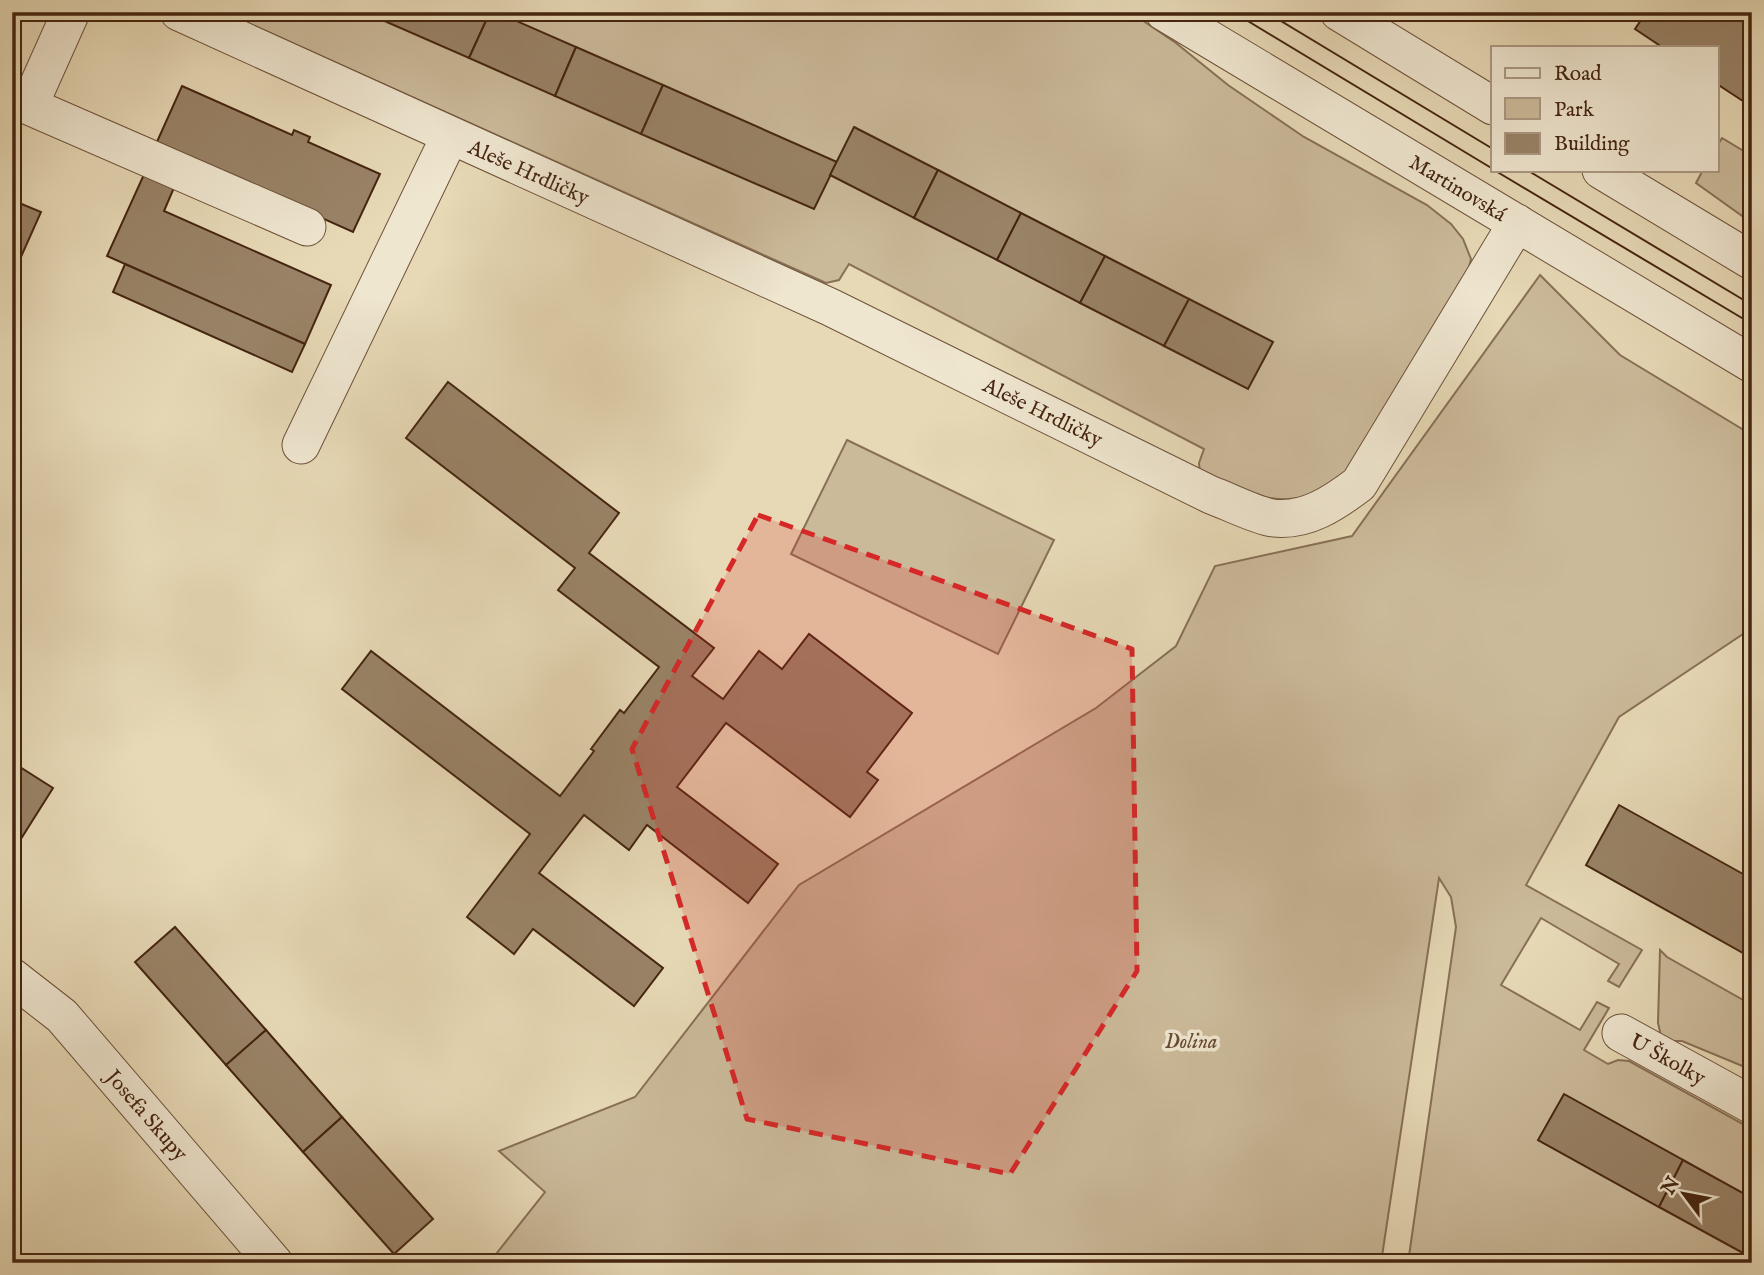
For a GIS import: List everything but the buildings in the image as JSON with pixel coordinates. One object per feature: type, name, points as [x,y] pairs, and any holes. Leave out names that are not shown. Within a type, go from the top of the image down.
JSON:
[{"type":"street","points":[[71,12],[29,106],[307,228]]},
{"type":"street","name":"Aleše Hrdličky","points":[[179,12],[830,307],[1211,495],[1273,518],[1306,516],[1335,503],[1359,484],[1517,223]]},
{"type":"street","points":[[1339,12],[1491,105]]},
{"type":"street","name":"Martinovská","points":[[1181,16],[1752,364]]},
{"type":"street","name":"Aleše Hrdličky","points":[[301,445],[450,136]]},
{"type":"street","points":[[1604,172],[1752,261]]},
{"type":"street","name":"Josefa Skupy","points":[[12,977],[62,1016],[274,1263]]},
{"type":"street","name":"U Školky","points":[[1621,1033],[1752,1105]]},
{"type":"highlighted area","points":[[758,515],[1132,649],[1137,971],[1010,1174],[747,1119],[632,749]]},
{"type":"green space","points":[[223,12],[1130,12],[1176,43],[1228,85],[1304,137],[1427,205],[1451,224],[1463,239],[1471,259],[1466,280],[1342,479],[1331,488],[1297,499],[1264,497],[1200,473],[1199,463],[1204,449],[849,264],[839,280],[826,283]]},
{"type":"green space","points":[[1722,138],[1752,156],[1752,223],[1696,183],[1702,172],[1718,172],[1718,144]]},
{"type":"green space","name":"Dolina","points":[[1540,275],[1620,355],[1752,435],[1752,628],[1619,717],[1526,885],[1642,950],[1619,987],[1608,981],[1619,964],[1541,918],[1501,985],[1580,1030],[1597,1002],[1609,1008],[1584,1050],[1608,1064],[1618,1060],[1629,1061],[1752,1129],[1752,1263],[1408,1263],[1456,927],[1451,897],[1439,878],[1381,1263],[489,1263],[545,1192],[499,1151],[635,1097],[799,885],[1096,708],[1176,646],[1215,566],[1352,536]]},
{"type":"green space","points":[[847,440],[1054,540],[998,654],[791,554]]},
{"type":"green space","points":[[1660,950],[1667,957],[1752,1005],[1752,1070],[1682,1041],[1671,1041],[1661,1036],[1658,1023]]},
{"type":"tram line","points":[[1233,12],[1491,168]]},
{"type":"tram line","points":[[1266,12],[1491,148]]},
{"type":"tram line","points":[[1497,172],[1752,324]]},
{"type":"tram line","points":[[1530,172],[1752,305]]}]
